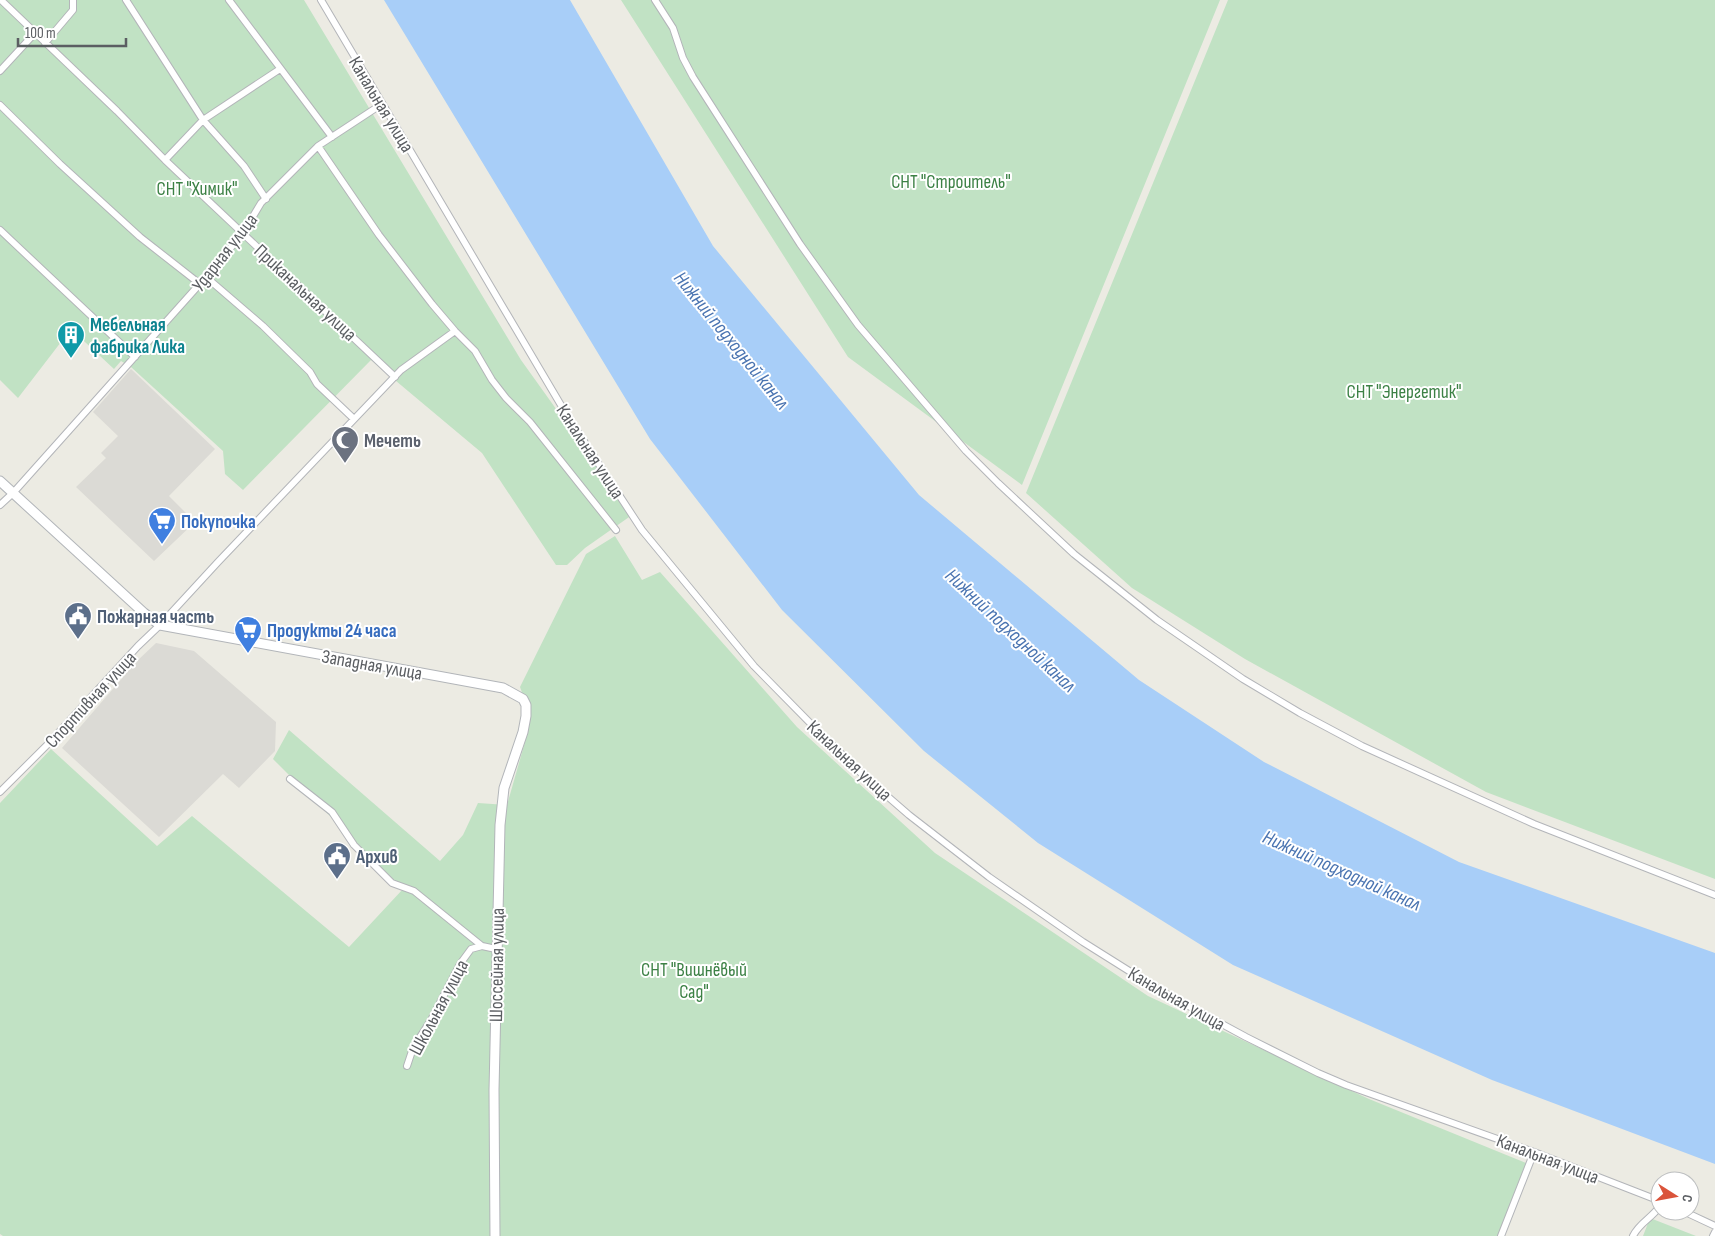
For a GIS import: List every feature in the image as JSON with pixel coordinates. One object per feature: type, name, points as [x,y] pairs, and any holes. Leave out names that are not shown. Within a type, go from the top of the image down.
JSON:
[{"type":"street","name":"Приканальная улица","points":[[0,0],[118,111],[165,160],[395,377]]},
{"type":"street","points":[[45,43],[73,10],[73,0]]},
{"type":"street","points":[[126,0],[203,120],[244,166],[266,199]]},
{"type":"street","points":[[229,0],[332,137]]},
{"type":"street","name":"Канальная улица","points":[[321,0],[568,417],[642,530],[754,666],[872,782],[909,814],[989,877],[1083,942],[1161,991],[1246,1037],[1318,1073],[1375,1096],[1534,1152],[1650,1197]]},
{"type":"street","points":[[655,0],[673,28],[683,58],[693,77],[800,244],[858,326],[966,451],[1018,503],[1074,554],[1157,620],[1243,679],[1300,713],[1362,746],[1534,824],[1715,895]]},
{"type":"street","points":[[0,71],[35,33]]},
{"type":"street","points":[[165,160],[203,120],[280,69]]},
{"type":"street","name":"Ударная улица","points":[[0,505],[13,493],[200,284],[243,234],[261,203],[318,146],[382,104]]},
{"type":"street","points":[[0,105],[60,164],[140,237],[200,284]]},
{"type":"street","points":[[318,146],[378,235],[455,331],[475,351],[492,380],[506,398],[530,422],[616,530]]},
{"type":"street","points":[[0,230],[135,357]]},
{"type":"street","points":[[206,277],[263,326],[310,372],[317,384],[354,419]]},
{"type":"street","name":"Спортивная улица","points":[[0,792],[49,743],[138,646],[401,370],[455,331]]},
{"type":"street","points":[[0,481],[144,613],[160,625]]},
{"type":"street","name":"Западная улица","points":[[160,625],[503,688],[523,699]]},
{"type":"street","name":"Шоссейная улица","points":[[495,1236],[496,949],[500,825],[504,788],[525,723],[526,705],[523,699]]},
{"type":"street","name":"Школьная улица","points":[[290,779],[332,812],[354,845],[392,883],[414,891],[482,946]]},
{"type":"street","points":[[482,946],[496,949]]},
{"type":"street","name":"Школьная улица","points":[[407,1066],[413,1048],[431,1020],[460,964],[471,949],[482,946]]},
{"type":"street","points":[[1500,1236],[1534,1152]]},
{"type":"street","points":[[1633,1236],[1637,1227],[1650,1217]]},
{"type":"street","points":[[1700,1219],[1715,1226]]},
{"type":"street","points":[[1713,1236],[1715,1232]]},
{"type":"shaded area","points":[[131,369],[215,449],[169,496],[195,522],[154,561],[76,487],[106,458],[101,453],[118,436],[93,412]]},
{"type":"shaded area","points":[[156,643],[194,651],[276,722],[275,751],[239,788],[223,774],[159,837],[62,748],[137,661]]},
{"type":"green space","name":"СНТ \"Химик\"","points":[[0,0],[304,0],[521,360],[632,515],[585,548],[567,565],[556,565],[482,453],[371,360],[243,490],[225,474],[223,451],[131,367],[121,361],[114,369],[71,329],[18,398],[0,380]]},
{"type":"green space","name":"СНТ \"Строитель\"","points":[[621,0],[1220,0],[1022,485],[848,357]]},
{"type":"green space","name":"СНТ \"Энергетик\"","points":[[1228,0],[1715,0],[1715,879],[1486,792],[1245,659],[1132,588],[1026,493]]},
{"type":"green space","name":"СНТ \"Вишнёвый Сад\"","points":[[615,536],[642,580],[660,572],[797,727],[935,853],[1148,996],[1369,1099],[1526,1163],[1498,1236],[3,1236],[0,1234],[0,803],[51,749],[157,846],[192,816],[349,947],[403,889],[273,759],[289,730],[440,861],[463,835],[478,803],[507,805],[529,728],[529,712],[520,687],[586,554]]},
{"type":"green space","points":[[1650,1218],[1650,1221],[1658,1221],[1696,1236],[1643,1236]]},
{"type":"water","name":"Нижний подходной канал","points":[[384,0],[570,0],[713,246],[919,495],[1139,680],[1264,762],[1459,862],[1715,953],[1715,1164],[1492,1080],[1233,965],[1038,843],[924,751],[782,610],[650,439]]},
{"type":"place","name":"Мебельная фабрика Лика","points":[[71,359]]},
{"type":"place","name":"Мечеть","points":[[345,464]]},
{"type":"place","name":"Покупочка","points":[[162,545]]},
{"type":"place","name":"Пожарная часть","points":[[78,640]]},
{"type":"place","name":"Продукты 24 часа","points":[[248,654]]},
{"type":"place","name":"Архив","points":[[337,880]]}]
